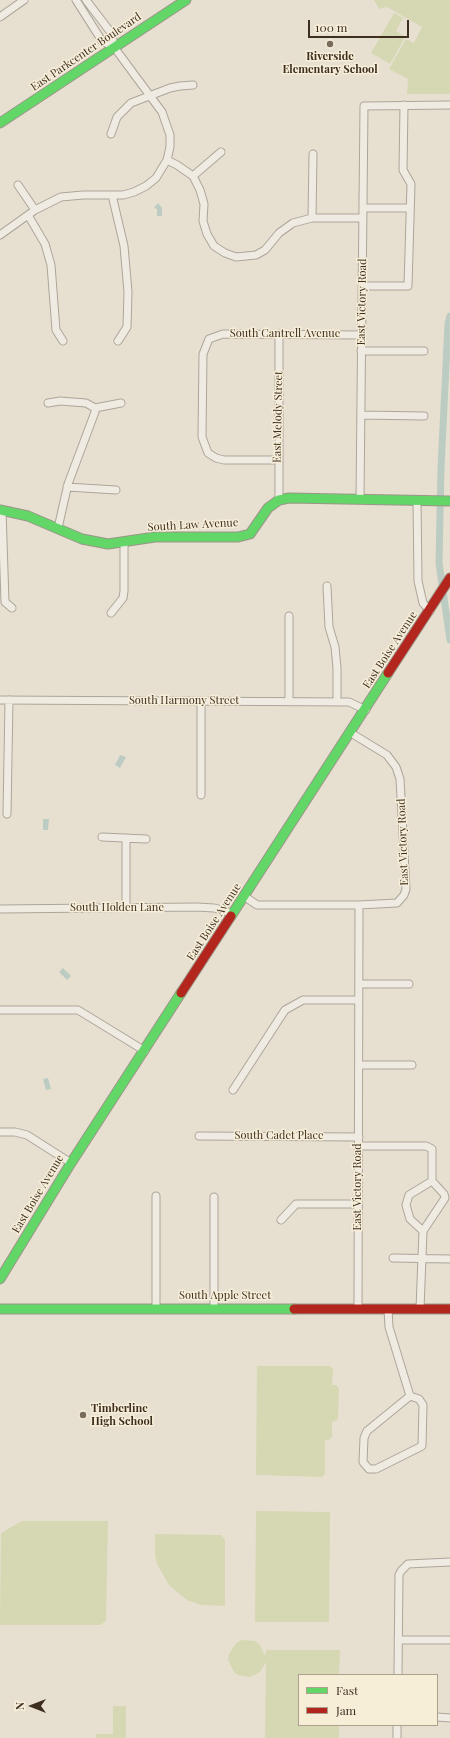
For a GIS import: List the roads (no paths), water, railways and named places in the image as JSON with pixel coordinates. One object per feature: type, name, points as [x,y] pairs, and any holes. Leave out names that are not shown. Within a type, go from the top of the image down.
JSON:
[{"type":"street","points":[[0,17],[24,0]]},
{"type":"street","points":[[0,235],[35,210],[61,197],[77,195],[123,195],[146,186],[162,170],[167,160],[170,147],[169,129],[162,112],[114,47],[102,41],[76,0]]},
{"type":"street","points":[[86,0],[112,34],[114,47]]},
{"type":"street","name":"East Parkcenter Boulevard","points":[[0,123],[186,0]]},
{"type":"street","points":[[111,134],[117,117],[124,108],[131,103],[170,88],[193,85]]},
{"type":"street","points":[[362,286],[408,286],[411,184],[403,170],[404,105],[450,105]]},
{"type":"street","name":"East Victory Road","points":[[360,499],[364,106],[404,105]]},
{"type":"street","points":[[193,176],[220,152]]},
{"type":"street","points":[[312,154],[312,218]]},
{"type":"street","points":[[167,160],[193,176],[200,190],[204,204],[203,221],[207,234],[214,246],[225,253],[236,257],[256,255],[265,250],[279,234],[293,223],[312,218],[362,218]]},
{"type":"street","points":[[18,185],[35,210]]},
{"type":"street","points":[[112,195],[124,246],[128,292],[127,327],[118,341]]},
{"type":"street","points":[[363,208],[410,208]]},
{"type":"street","points":[[28,215],[45,244],[51,265],[56,330],[63,341]]},
{"type":"street","name":"South Cantrell Avenue","points":[[278,460],[224,460],[216,458],[208,453],[202,437],[203,354],[210,339],[223,334],[361,335]]},
{"type":"street","name":"East Melody Street","points":[[279,334],[279,500]]},
{"type":"street","points":[[361,351],[424,351]]},
{"type":"street","points":[[48,403],[60,401],[86,403],[95,408],[121,403]]},
{"type":"street","points":[[58,528],[68,487],[95,416],[95,408]]},
{"type":"street","points":[[360,415],[424,416]]},
{"type":"street","points":[[68,487],[116,490]]},
{"type":"street","points":[[279,500],[289,498],[449,501]]},
{"type":"street","name":"South Law Avenue","points":[[1,510],[28,516],[94,542],[124,543],[155,537],[238,537],[250,534],[268,508],[279,500]]},
{"type":"street","points":[[417,500],[418,580],[423,602],[430,611]]},
{"type":"street","points":[[1,510],[4,602],[12,608]]},
{"type":"street","points":[[112,613],[122,598],[124,591],[124,543]]},
{"type":"street","name":"East Boise Avenue","points":[[0,1279],[71,1163],[448,583]]},
{"type":"street","points":[[327,586],[329,627],[335,647],[337,668],[338,702]]},
{"type":"street","points":[[289,702],[290,616]]},
{"type":"street","name":"South Harmony Street","points":[[0,700],[349,702],[366,710]]},
{"type":"street","points":[[7,814],[8,700]]},
{"type":"street","points":[[201,701],[201,795]]},
{"type":"street","name":"East Victory Road","points":[[351,733],[387,755],[396,767],[400,779],[405,873],[404,895],[397,903],[359,905],[358,1309]]},
{"type":"street","points":[[102,837],[146,839]]},
{"type":"street","points":[[126,838],[126,908]]},
{"type":"street","points":[[244,896],[257,905],[359,905]]},
{"type":"street","name":"South Holden Lane","points":[[0,909],[214,908],[226,911],[232,915]]},
{"type":"street","points":[[359,984],[409,984]]},
{"type":"street","points":[[233,1090],[285,1010],[303,1000],[359,1000]]},
{"type":"street","points":[[0,1010],[78,1010],[145,1050]]},
{"type":"street","points":[[359,1065],[412,1065]]},
{"type":"street","points":[[0,1132],[15,1132],[27,1135],[71,1163]]},
{"type":"street","name":"South Cadet Place","points":[[199,1136],[359,1136]]},
{"type":"street","points":[[359,1146],[426,1146],[432,1149],[432,1182],[444,1194],[445,1198],[423,1231],[420,1309]]},
{"type":"street","points":[[423,1231],[410,1219],[406,1205],[409,1196],[432,1182]]},
{"type":"street","points":[[156,1196],[156,1308]]},
{"type":"street","points":[[214,1196],[214,1308]]},
{"type":"street","points":[[281,1220],[296,1204],[358,1204]]},
{"type":"street","points":[[393,1258],[450,1259]]},
{"type":"street","name":"South Apple Street","points":[[0,1309],[450,1309]]},
{"type":"street","points":[[388,1309],[389,1327],[410,1396]]},
{"type":"street","points":[[410,1396],[419,1399],[423,1405],[422,1446],[376,1469],[369,1469],[363,1462],[364,1438],[367,1431],[410,1396]]},
{"type":"street","points":[[398,1674],[399,1575],[408,1564],[450,1562]]},
{"type":"street","points":[[398,1640],[450,1640]]},
{"type":"street","points":[[438,1717],[450,1718]]},
{"type":"street","points":[[397,1726],[397,1738]]},
{"type":"waterway","points":[[450,316],[448,324],[441,468],[439,563],[450,640]]},
{"type":"place","name":"Riverside Elementary School","points":[[330,44]]},
{"type":"place","name":"Timberline High School","points":[[83,1415]]}]
